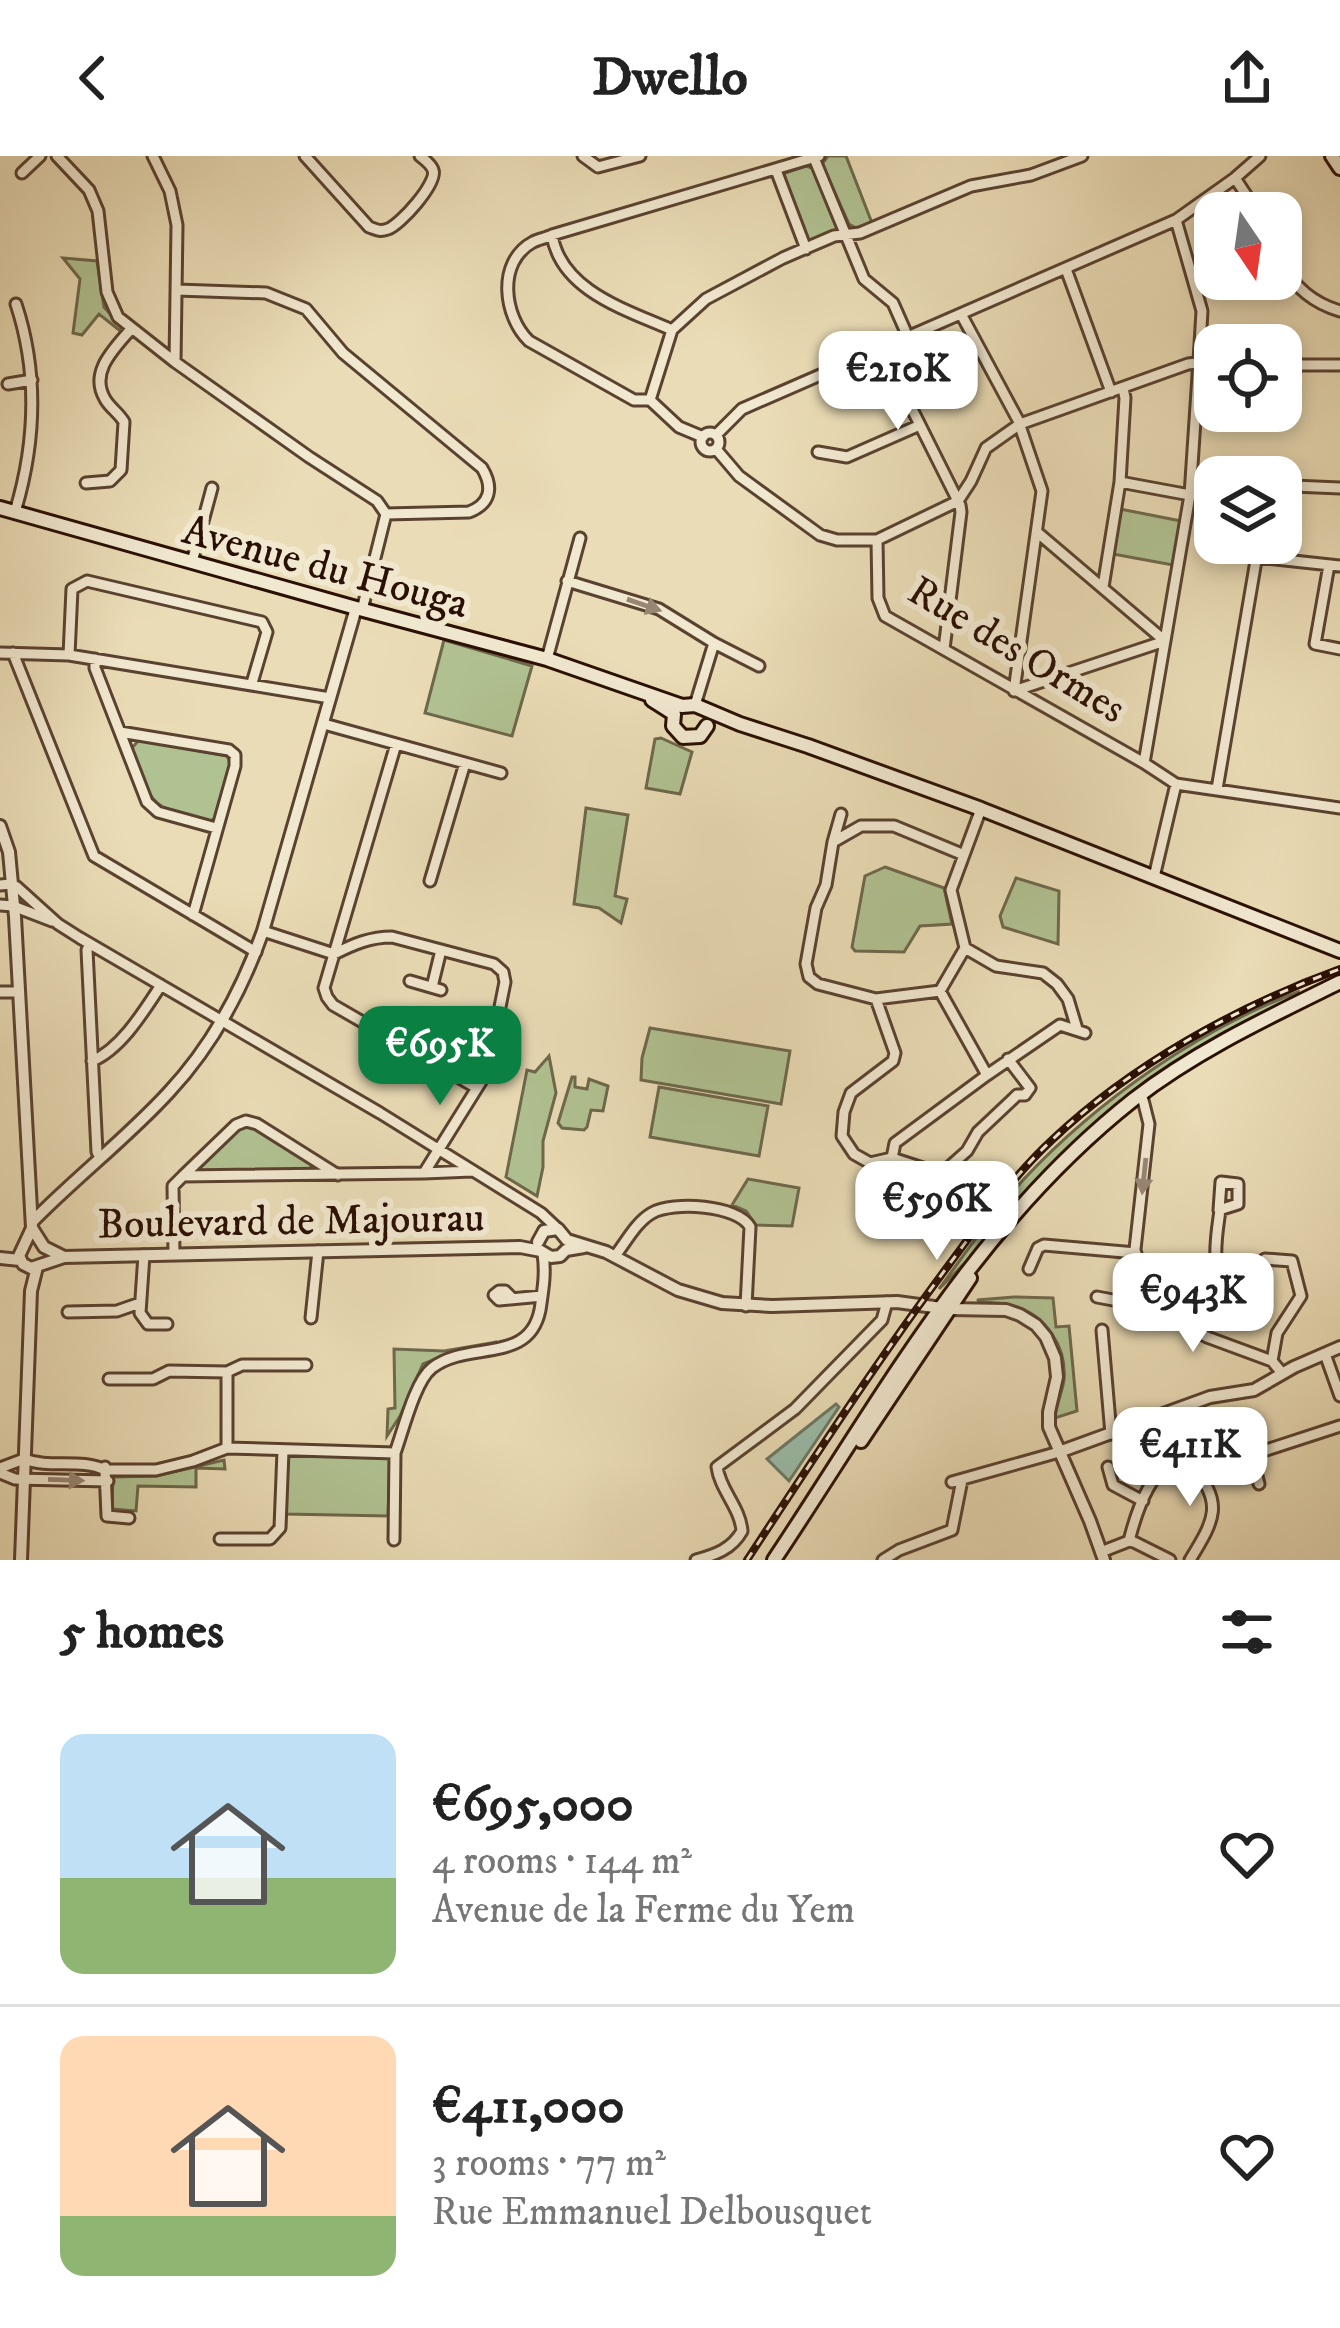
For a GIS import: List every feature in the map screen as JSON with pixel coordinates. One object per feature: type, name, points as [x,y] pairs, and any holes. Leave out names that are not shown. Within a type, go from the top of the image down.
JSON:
[{"type":"main road","points":[[1331,156],[1340,168]]},
{"type":"main road","name":"Avenue du Houga","points":[[0,508],[547,658],[688,708]]},
{"type":"main road","points":[[688,708],[981,808],[1340,951]]},
{"type":"main road","points":[[688,708],[707,715],[700,736],[683,737],[673,726],[688,708]]},
{"type":"main road","points":[[706,727],[740,724]]},
{"type":"main road","points":[[938,1308],[967,1282],[1029,1202],[1079,1152],[1143,1100],[1236,1041],[1340,987]]},
{"type":"main road","points":[[777,1560],[938,1308],[1026,1198],[1073,1150],[1136,1097],[1234,1034],[1340,987]]},
{"type":"street","points":[[22,173],[40,156]]},
{"type":"street","points":[[57,156],[89,190],[98,212],[106,292],[118,317],[309,458],[377,501],[386,514]]},
{"type":"street","points":[[153,156],[170,191],[177,225],[175,362]]},
{"type":"street","points":[[305,156],[369,227],[381,231],[394,227],[430,186],[434,172],[421,156]]},
{"type":"street","points":[[583,156],[598,167],[640,156]]},
{"type":"street","points":[[650,400],[672,330],[706,299],[834,236],[860,233],[971,186],[1031,175],[1082,156]]},
{"type":"street","points":[[1239,156],[1249,167]]},
{"type":"street","points":[[716,435],[742,410],[1176,220],[1263,156]]},
{"type":"street","points":[[703,437],[679,427],[650,400],[634,400],[520,332],[507,300],[512,269],[521,251],[552,235],[817,157],[864,278],[893,303],[908,337]]},
{"type":"street","points":[[776,170],[806,249]]},
{"type":"street","points":[[1235,178],[1244,192]]},
{"type":"street","points":[[1176,220],[1202,311],[1201,324]]},
{"type":"street","points":[[552,235],[560,261],[580,283],[672,330]]},
{"type":"street","points":[[1066,269],[1111,392]]},
{"type":"street","points":[[177,290],[266,292],[306,309],[343,353],[482,468],[488,478],[488,497],[469,512],[386,514]]},
{"type":"street","points":[[1302,291],[1321,305],[1340,311]]},
{"type":"street","points":[[15,512],[34,422],[32,380],[16,304]]},
{"type":"street","points":[[961,314],[1020,424],[1042,490],[1014,691],[1165,641]]},
{"type":"street","points":[[86,483],[110,482],[121,470],[124,422],[105,399],[100,377],[104,363],[131,329]]},
{"type":"street","points":[[882,349],[961,512],[944,649]]},
{"type":"street","points":[[716,435],[703,437],[705,449],[716,449],[739,476],[820,535],[877,540],[958,501],[986,448],[1020,424],[1194,364]]},
{"type":"street","points":[[1302,365],[1340,365]]},
{"type":"street","points":[[8,384],[32,380]]},
{"type":"street","points":[[1103,587],[1120,482],[1123,388]]},
{"type":"street","points":[[818,452],[847,457],[920,425]]},
{"type":"street","points":[[1144,763],[1190,495],[1194,432]]},
{"type":"street","points":[[716,435],[716,449]]},
{"type":"street","points":[[1120,482],[1190,495]]},
{"type":"street","points":[[1302,486],[1340,488]]},
{"type":"street","points":[[193,562],[212,488]]},
{"type":"street","points":[[32,1225],[170,1091],[200,1055],[256,952],[386,514]]},
{"type":"street","points":[[1038,532],[1165,641]]},
{"type":"street","points":[[547,658],[580,538]]},
{"type":"street","name":"Rue des Ormes","points":[[877,540],[885,616],[1175,784]]},
{"type":"street","points":[[1302,562],[1335,565],[1315,644],[1340,649]]},
{"type":"street","points":[[1217,789],[1256,564]]},
{"type":"street","points":[[69,655],[72,589],[87,581],[262,622],[266,632],[252,683]]},
{"type":"street","points":[[567,581],[659,609],[759,666]]},
{"type":"street","points":[[688,708],[714,644]]},
{"type":"street","points":[[0,653],[69,655],[330,698]]},
{"type":"street","points":[[13,653],[94,856],[256,952]]},
{"type":"street","points":[[94,659],[147,802],[158,812],[216,828]]},
{"type":"street","points":[[324,724],[501,773]]},
{"type":"street","points":[[120,732],[229,750],[235,755],[236,766],[193,916]]},
{"type":"street","points":[[396,744],[324,988],[333,1005],[477,1088]]},
{"type":"street","points":[[430,881],[465,763]]},
{"type":"street","points":[[1154,878],[1175,784],[1340,808]]},
{"type":"street","points":[[940,992],[965,948],[951,890],[981,808]]},
{"type":"street","points":[[842,814],[815,913],[806,964],[809,976],[818,984],[876,999],[940,992]]},
{"type":"street","points":[[0,826],[9,852],[6,885],[19,992],[32,1225],[21,1560]]},
{"type":"street","points":[[833,842],[861,826],[894,826],[964,855]]},
{"type":"street","points":[[6,885],[32,900],[58,924]]},
{"type":"street","points":[[9,903],[32,900]]},
{"type":"street","points":[[9,903],[58,924],[541,1214],[552,1244],[533,1330],[524,1341],[456,1355],[429,1369],[395,1453],[394,1540]]},
{"type":"street","points":[[263,931],[334,954],[376,937],[392,937],[494,964],[503,971],[505,982],[487,1072],[424,1173]]},
{"type":"street","points":[[90,944],[100,1157]]},
{"type":"street","points":[[892,1159],[896,1143],[1008,1059],[1060,1025],[1081,1031],[1057,984],[1043,974],[996,966],[965,948]]},
{"type":"street","points":[[410,981],[437,988],[441,950]]},
{"type":"street","points":[[92,1061],[121,1038],[160,986]]},
{"type":"street","points":[[0,992],[19,992]]},
{"type":"street","points":[[940,992],[987,1075]]},
{"type":"street","points":[[876,999],[895,1053],[893,1061],[851,1093],[842,1136],[854,1154],[870,1163],[892,1159],[941,1174],[968,1151],[978,1132],[1030,1088],[1008,1059]]},
{"type":"street","points":[[1129,1303],[1149,1124],[1143,1100]]},
{"type":"street","points":[[174,1254],[173,1186],[236,1125],[257,1124],[338,1175]]},
{"type":"street","points":[[183,1177],[472,1172]]},
{"type":"street","points":[[30,1192],[55,1199]]},
{"type":"street","points":[[746,1306],[750,1226],[740,1214],[672,1206],[654,1212],[638,1224],[615,1256],[678,1290],[722,1303],[746,1306],[887,1302],[1006,1310],[1020,1315],[1046,1337],[1055,1358],[1057,1377],[1048,1420],[1102,1556],[1129,1541],[1159,1471],[1191,1465],[1207,1482],[1214,1514],[1190,1560]]},
{"type":"street","points":[[1220,1210],[1216,1259],[1222,1279],[1244,1282],[1265,1259],[1292,1261],[1296,1269],[1301,1296],[1276,1334],[1272,1361]]},
{"type":"street","points":[[0,1257],[46,1258],[32,1225]]},
{"type":"street","points":[[28,1259],[31,1241],[42,1245]]},
{"type":"street","name":"Boulevard de Majourau","points":[[28,1259],[552,1244],[587,1247],[615,1256]]},
{"type":"street","name":"Boulevard de Majourau","points":[[42,1245],[64,1256]]},
{"type":"street","points":[[1029,1269],[1044,1245],[1136,1253]]},
{"type":"street","points":[[311,1318],[318,1251]]},
{"type":"street","points":[[144,1255],[140,1313],[148,1324],[167,1324]]},
{"type":"street","points":[[967,1282],[966,1294],[980,1310]]},
{"type":"street","points":[[512,1298],[542,1296]]},
{"type":"street","points":[[1097,1298],[1129,1303],[1176,1320],[1272,1361],[1282,1373]]},
{"type":"street","points":[[696,1560],[724,1550],[742,1531],[740,1517],[719,1480],[718,1467],[795,1409],[882,1320],[887,1302]]},
{"type":"street","points":[[68,1312],[117,1311],[140,1304]]},
{"type":"street","points":[[1102,1330],[1111,1434]]},
{"type":"street","points":[[883,1560],[952,1530],[957,1481],[1059,1452],[1210,1397],[1254,1390],[1340,1347]]},
{"type":"street","points":[[1325,1354],[1340,1396]]},
{"type":"street","points":[[109,1379],[153,1379],[170,1371],[227,1372],[242,1365],[306,1365]]},
{"type":"street","points":[[227,1372],[227,1448]]},
{"type":"street","points":[[1156,1418],[1167,1466]]},
{"type":"street","points":[[1243,1421],[1259,1484]]},
{"type":"street","points":[[1251,1455],[1340,1426]]},
{"type":"street","points":[[1191,1465],[1198,1452],[1193,1434]]},
{"type":"street","points":[[0,1471],[23,1478],[156,1470],[227,1448],[395,1453]]},
{"type":"street","points":[[220,1538],[270,1539],[280,1528],[283,1450]]},
{"type":"street","points":[[0,1471],[24,1459],[36,1464],[96,1466],[106,1473]]},
{"type":"street","points":[[1108,1467],[1113,1485],[1143,1501]]},
{"type":"street","points":[[106,1473],[107,1516],[129,1518]]},
{"type":"street","points":[[1129,1541],[1170,1560]]},
{"type":"shaded area","points":[[828,156],[846,156],[872,223],[856,228],[849,224],[822,164]]},
{"type":"shaded area","points":[[806,166],[815,169],[839,228],[809,243],[782,174]]},
{"type":"shaded area","points":[[63,258],[97,261],[104,307],[122,327],[119,330],[99,314],[82,335],[73,333],[80,279]]},
{"type":"shaded area","points":[[1120,509],[1181,521],[1173,565],[1113,554]]},
{"type":"shaded area","points":[[444,640],[532,666],[512,736],[425,713]]},
{"type":"shaded area","points":[[655,739],[692,752],[680,794],[646,788]]},
{"type":"shaded area","points":[[139,740],[227,756],[231,765],[216,818],[208,822],[155,801],[131,749]]},
{"type":"shaded area","points":[[586,808],[628,815],[615,896],[627,899],[621,923],[599,908],[574,904]]},
{"type":"shaded area","points":[[885,867],[944,888],[952,924],[920,926],[904,952],[855,951],[865,876]]},
{"type":"shaded area","points":[[1016,878],[1059,891],[1058,944],[1003,927],[1000,916]]},
{"type":"shaded area","points":[[1298,992],[1297,998],[1134,1094],[939,1289],[1013,1192],[1083,1122],[1187,1047]]},
{"type":"shaded area","points":[[650,1028],[790,1051],[781,1104],[641,1080]]},
{"type":"shaded area","points":[[549,1056],[556,1093],[543,1141],[537,1196],[506,1177],[527,1070],[535,1072]]},
{"type":"shaded area","points":[[572,1077],[575,1087],[587,1089],[589,1079],[608,1086],[603,1111],[591,1110],[584,1130],[562,1128],[558,1123]]},
{"type":"shaded area","points":[[659,1087],[768,1106],[759,1156],[650,1137]]},
{"type":"shaded area","points":[[253,1127],[312,1162],[310,1171],[203,1172],[199,1168],[239,1128]]},
{"type":"shaded area","points":[[748,1179],[799,1188],[792,1226],[756,1225],[746,1211],[732,1205]]},
{"type":"shaded area","points":[[1053,1298],[1056,1327],[1069,1326],[1077,1411],[1055,1418],[1064,1368],[1058,1344],[1045,1325],[1025,1310],[977,1300]]},
{"type":"shaded area","points":[[497,1342],[423,1364],[387,1436],[388,1409],[395,1408],[394,1349],[444,1351]]},
{"type":"shaded area","points":[[836,1404],[839,1407],[789,1481],[767,1459]]},
{"type":"shaded area","points":[[390,1455],[388,1516],[285,1514],[287,1456]]},
{"type":"shaded area","points":[[224,1460],[225,1469],[196,1468],[196,1487],[138,1486],[136,1511],[112,1509],[113,1477],[156,1476]]},
{"type":"railway","points":[[747,1560],[922,1302],[1037,1154],[1116,1087],[1187,1040],[1340,969]]}]
